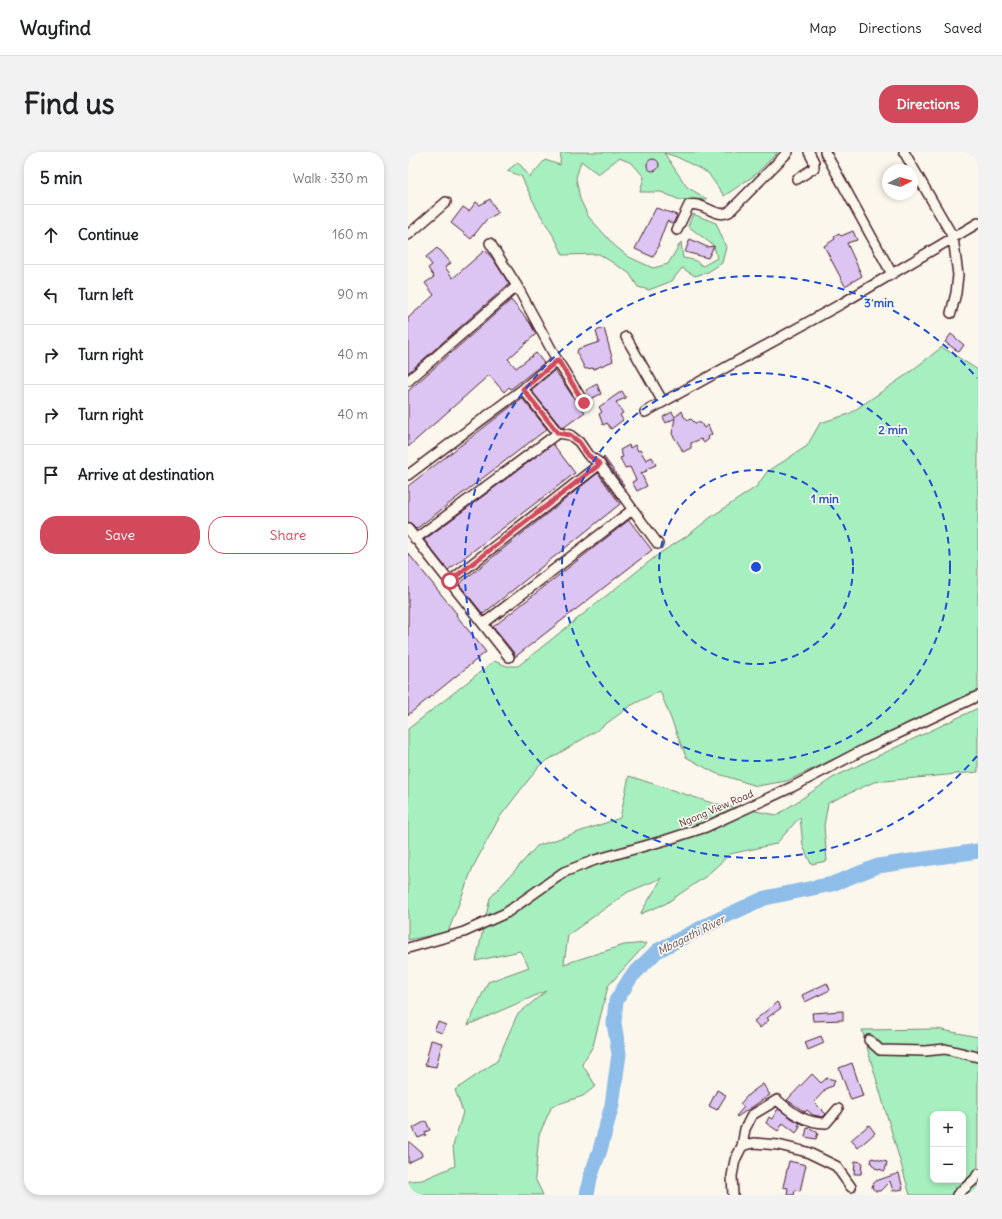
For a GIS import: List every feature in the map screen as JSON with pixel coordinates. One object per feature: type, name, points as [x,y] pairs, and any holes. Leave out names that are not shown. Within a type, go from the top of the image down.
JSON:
[{"type":"street","points":[[677,230],[689,205],[698,205],[719,214],[729,212],[788,152]]},
{"type":"street","points":[[797,179],[814,168],[814,162],[809,152]]},
{"type":"street","points":[[825,152],[892,274]]},
{"type":"street","points":[[904,152],[953,237],[958,275],[956,293],[951,313]]},
{"type":"street","points":[[408,235],[446,202]]},
{"type":"street","points":[[645,412],[841,304],[978,223]]},
{"type":"street","points":[[490,243],[517,286],[584,403]]},
{"type":"street","points":[[408,381],[517,286]]},
{"type":"street","points":[[626,337],[663,402]]},
{"type":"street","points":[[408,475],[523,389],[558,360]]},
{"type":"street","points":[[523,389],[558,433],[570,435],[579,442],[588,455],[600,464],[658,544]]},
{"type":"street","points":[[415,539],[558,433]]},
{"type":"street","points":[[450,581],[600,464]]},
{"type":"street","points":[[484,624],[632,510]]},
{"type":"street","points":[[408,528],[415,539],[450,581],[509,657]]},
{"type":"street","name":"Ngong View Road","points":[[411,948],[464,932],[506,913],[564,872],[595,860],[706,827],[792,787],[863,750],[978,696]]},
{"type":"street","points":[[869,1040],[880,1050],[925,1051],[945,1049],[978,1058]]},
{"type":"street","points":[[733,1195],[732,1176],[735,1160],[742,1146],[745,1129],[752,1114],[776,1100],[794,1114],[814,1123],[826,1123],[838,1109]]},
{"type":"street","points":[[742,1146],[754,1142],[807,1152],[836,1166],[851,1187]]},
{"type":"street","points":[[957,1195],[975,1179],[978,1174]]},
{"type":"green space","points":[[561,152],[778,152],[755,175],[724,196],[708,173],[677,157],[664,153],[687,187],[707,199],[680,200],[661,192],[640,192],[644,177],[632,163],[619,158],[598,174],[581,161],[576,178],[580,199],[588,216],[615,246],[629,257],[653,268],[668,264],[681,242],[683,258],[694,260],[703,266],[717,258],[714,246],[688,226],[693,214],[716,223],[726,247],[722,263],[708,272],[695,276],[682,268],[672,281],[649,290],[638,287],[629,273],[599,254],[563,255],[537,209],[521,176],[507,171],[518,162],[530,177],[545,160],[560,165]]},
{"type":"green space","points":[[942,347],[978,370],[978,692],[787,781],[757,786],[715,773],[686,757],[660,691],[632,705],[596,731],[540,765],[499,818],[473,867],[448,932],[408,940],[408,729],[494,661],[507,666],[518,666],[660,553],[687,536],[711,517],[756,487],[767,472],[807,446],[820,423],[849,414],[906,375]]},
{"type":"green space","points":[[978,708],[978,772],[874,782],[828,803],[824,826],[827,861],[811,864],[803,846],[800,817],[776,844],[730,854],[705,877],[665,904],[640,914],[662,878],[628,892],[568,935],[564,964],[624,945],[647,943],[608,986],[593,1046],[582,1064],[596,1086],[583,1096],[552,1106],[539,1135],[535,1178],[543,1195],[408,1195],[408,1181],[422,1180],[455,1166],[453,1146],[463,1112],[455,1090],[497,1061],[517,1015],[546,991],[468,1025],[488,982],[529,967],[520,951],[476,961],[490,898],[537,846],[620,818],[629,776],[712,803],[777,815],[834,777]]},
{"type":"green space","points":[[937,1029],[978,1037],[978,1195],[910,1195],[862,1030]]},
{"type":"building","points":[[651,159],[655,159],[659,165],[655,171],[651,171],[647,167],[647,163]]},
{"type":"building","points":[[490,199],[498,213],[486,220],[471,239],[451,223],[463,207],[469,211],[476,202],[480,205]]},
{"type":"building","points":[[656,208],[677,215],[673,224],[667,221],[658,245],[659,246],[653,257],[635,249]]},
{"type":"building","points":[[853,231],[857,240],[847,243],[862,276],[845,286],[824,246],[835,239],[834,237],[839,234],[841,236]]},
{"type":"building","points":[[690,239],[707,247],[714,246],[708,258],[685,252]]},
{"type":"building","points":[[437,248],[451,263],[445,267],[453,278],[485,250],[493,259],[509,284],[408,373],[408,318],[434,295],[425,283],[434,277],[428,268],[432,265],[426,257]]},
{"type":"building","points":[[511,300],[530,323],[536,334],[508,359],[516,368],[536,353],[544,363],[511,389],[509,387],[504,392],[489,375],[408,447],[408,391]]},
{"type":"building","points":[[604,328],[613,361],[594,369],[585,369],[577,353],[578,349],[599,342],[596,331]]},
{"type":"building","points":[[951,334],[964,345],[959,352],[945,342]]},
{"type":"building","points":[[555,370],[579,406],[585,412],[563,428],[531,390]]},
{"type":"building","points":[[597,384],[601,394],[590,399],[586,390]]},
{"type":"building","points":[[622,391],[626,398],[616,402],[623,413],[620,415],[623,420],[611,429],[607,423],[603,425],[599,414],[602,412],[599,407]]},
{"type":"building","points":[[522,398],[547,429],[416,529],[408,523],[408,486]]},
{"type":"building","points":[[682,411],[684,417],[688,420],[691,419],[695,423],[701,423],[704,428],[708,425],[712,434],[704,443],[701,439],[691,443],[691,448],[683,452],[672,434],[675,418],[666,423],[663,417],[672,412],[675,417]]},
{"type":"building","points":[[553,444],[575,473],[448,570],[424,540]]},
{"type":"building","points":[[629,445],[630,448],[635,445],[646,460],[652,457],[656,465],[641,473],[647,486],[637,491],[632,482],[636,480],[630,467],[625,468],[620,458],[623,457],[620,450]]},
{"type":"building","points":[[604,457],[624,485],[623,486],[603,458]]},
{"type":"building","points":[[598,473],[620,504],[483,614],[459,584]]},
{"type":"building","points":[[629,520],[652,550],[515,657],[514,653],[493,627]]},
{"type":"building","points":[[408,553],[486,652],[408,715]]},
{"type":"building","points":[[827,983],[830,990],[805,1002],[802,995]]},
{"type":"building","points":[[777,1002],[781,1008],[767,1018],[769,1020],[760,1028],[754,1021]]},
{"type":"building","points":[[843,1011],[843,1020],[813,1021],[812,1013]]},
{"type":"building","points":[[438,1022],[446,1025],[442,1033],[434,1030]]},
{"type":"building","points":[[821,1036],[824,1043],[808,1050],[805,1042]]},
{"type":"building","points":[[431,1040],[442,1043],[436,1067],[425,1065]]},
{"type":"building","points":[[852,1063],[863,1096],[851,1100],[839,1068]]},
{"type":"building","points":[[812,1074],[821,1083],[827,1078],[835,1080],[833,1086],[827,1088],[814,1102],[826,1114],[823,1117],[813,1115],[807,1110],[805,1112],[787,1100]]},
{"type":"building","points":[[763,1084],[770,1095],[737,1117],[736,1116],[744,1107],[740,1104],[749,1094]]},
{"type":"building","points":[[717,1090],[726,1095],[717,1110],[709,1106]]},
{"type":"building","points":[[778,1109],[800,1123],[798,1126],[801,1126],[796,1133],[783,1123],[778,1131],[766,1123],[769,1117],[772,1119]]},
{"type":"building","points":[[426,1121],[430,1130],[425,1132],[426,1135],[418,1138],[413,1128]]},
{"type":"building","points":[[869,1125],[875,1133],[858,1148],[851,1140]]},
{"type":"building","points":[[807,1128],[818,1133],[816,1139],[805,1137]]},
{"type":"building","points":[[408,1141],[421,1152],[422,1156],[408,1163]]},
{"type":"building","points":[[872,1158],[887,1162],[885,1171],[875,1168],[871,1163]]},
{"type":"building","points":[[789,1161],[806,1165],[800,1191],[795,1190],[794,1195],[787,1195],[788,1188],[783,1187]]},
{"type":"building","points":[[855,1161],[862,1162],[861,1174],[854,1174]]},
{"type":"building","points":[[899,1173],[903,1189],[893,1191],[890,1181],[880,1191],[876,1191],[872,1188],[876,1181]]},
{"type":"waterway","name":"Mbagathi River","points":[[587,1195],[590,1178],[600,1150],[612,1105],[619,1054],[614,1023],[616,1001],[631,977],[657,951],[715,921],[765,898],[832,884],[878,866],[978,851]]},
{"type":"route","points":[[450,581],[600,464],[588,455],[579,442],[570,435],[558,433],[523,389],[558,360],[584,403]]}]
